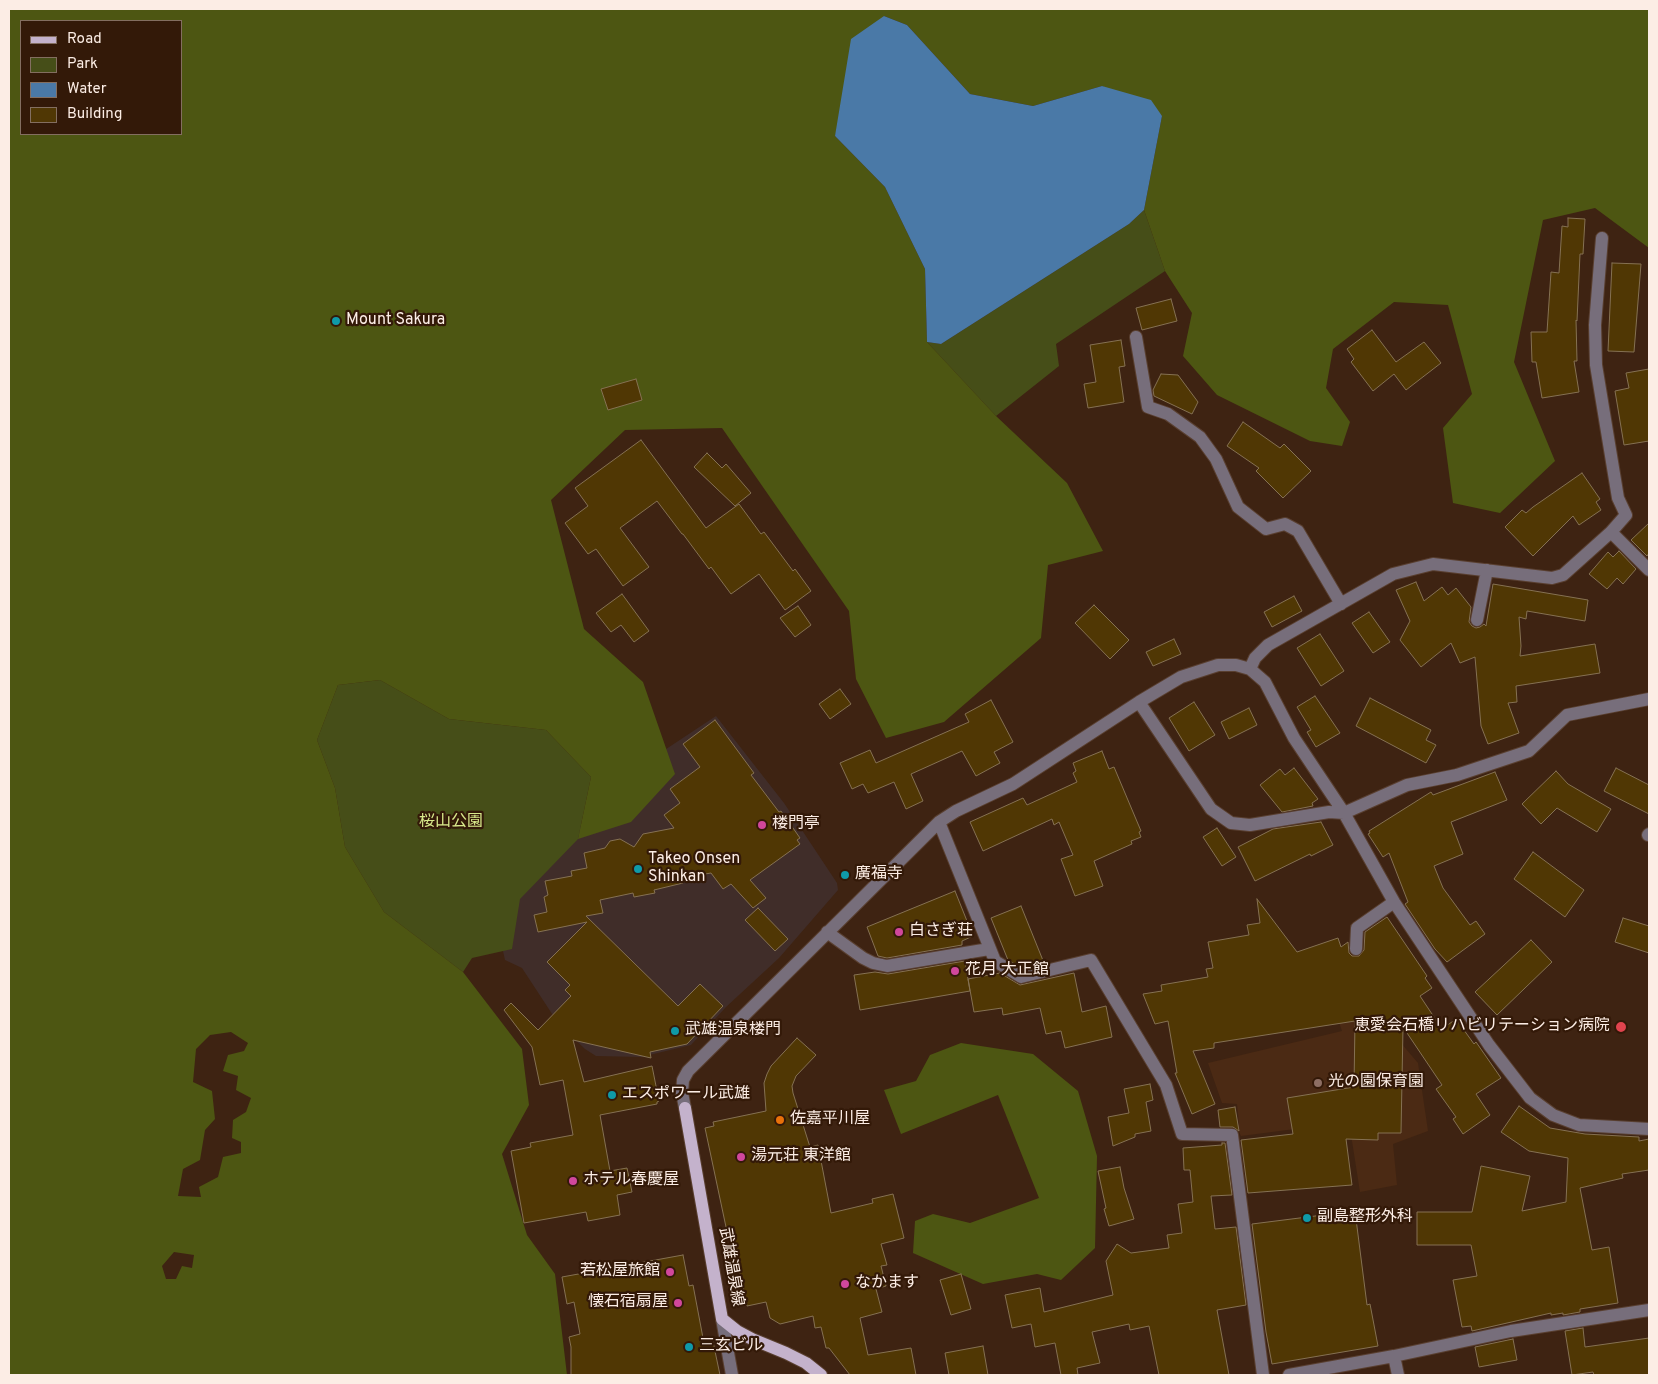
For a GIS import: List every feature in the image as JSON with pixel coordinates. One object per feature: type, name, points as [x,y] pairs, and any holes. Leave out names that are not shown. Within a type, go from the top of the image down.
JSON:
[{"type":"main road","name":"武雄温泉線","points":[[685,1108],[722,1318],[737,1331],[806,1363],[821,1375]]},
{"type":"street","points":[[1250,669],[1255,658],[1268,645],[1393,574],[1433,564],[1552,578],[1563,576],[1611,532],[1626,515],[1618,498],[1596,365],[1595,325],[1602,238]]},
{"type":"street","points":[[1136,337],[1148,407],[1168,414],[1200,437],[1216,459],[1238,507],[1266,529],[1286,524],[1298,532],[1341,604]]},
{"type":"street","points":[[1611,532],[1649,570]]},
{"type":"street","points":[[1477,620],[1487,570]]},
{"type":"street","points":[[685,1108],[682,1093],[683,1080],[688,1071],[939,822],[956,811],[1013,784],[1181,677],[1218,666],[1236,665],[1250,669],[1264,682],[1294,738],[1344,813],[1394,902],[1490,1045],[1530,1098],[1553,1115],[1579,1125],[1649,1129]]},
{"type":"street","points":[[1139,702],[1211,809],[1231,824],[1250,825],[1329,812],[1344,813],[1407,785],[1457,775],[1529,751],[1567,715],[1649,700]]},
{"type":"street","points":[[939,822],[995,961],[1021,977],[1091,960],[1166,1085],[1182,1134],[1232,1135],[1263,1375]]},
{"type":"street","points":[[1356,949],[1357,928],[1394,902]]},
{"type":"street","points":[[827,932],[863,958],[872,963],[887,966],[989,949]]},
{"type":"street","points":[[1289,1375],[1394,1356],[1511,1331],[1649,1310]]},
{"type":"street","points":[[722,1318],[732,1375]]},
{"type":"street","points":[[1394,1356],[1398,1375]]},
{"type":"shaded area","points":[[716,716],[784,803],[837,883],[838,890],[779,958],[726,1007],[691,1045],[641,1057],[596,1056],[585,1049],[558,1023],[522,968],[505,960],[494,911],[648,761]]},
{"type":"shaded area","name":"光の園保育園","points":[[1371,1008],[1418,1063],[1428,1131],[1393,1144],[1397,1185],[1360,1192],[1349,1122],[1241,1136],[1237,1128],[1239,1124],[1237,1104],[1222,1103],[1208,1063],[1342,1031],[1337,1016]]},
{"type":"green space","points":[[9,9],[1649,9],[1649,248],[1595,208],[1543,220],[1514,362],[1555,461],[1500,513],[1453,503],[1443,428],[1472,394],[1448,305],[1394,302],[1333,349],[1326,388],[1350,422],[1342,446],[1310,441],[1217,395],[1183,356],[1192,313],[1165,271],[1144,210],[1162,116],[1102,86],[1033,106],[970,94],[907,25],[884,16],[835,136],[885,187],[925,269],[927,342],[996,416],[1067,483],[1103,551],[1048,565],[1041,638],[944,722],[886,738],[856,679],[849,611],[722,428],[625,430],[551,500],[584,629],[643,682],[675,774],[631,822],[578,839],[591,777],[546,730],[449,719],[380,680],[338,685],[317,740],[335,788],[345,847],[384,912],[463,972],[522,1049],[529,1105],[502,1154],[527,1235],[555,1274],[567,1375],[9,1375]],"holes":[[[231,1032],[248,1043],[244,1051],[228,1055],[223,1071],[238,1076],[236,1090],[251,1098],[246,1112],[233,1120],[232,1138],[241,1142],[241,1153],[223,1157],[218,1177],[199,1187],[201,1197],[178,1196],[183,1169],[200,1160],[205,1130],[215,1119],[212,1091],[193,1082],[196,1049],[210,1035]],[[174,1252],[194,1255],[192,1268],[182,1266],[176,1279],[166,1279],[162,1266]]]},
{"type":"green space","points":[[1144,210],[1165,271],[1056,344],[1059,366],[996,416],[927,342],[941,344],[1129,224]]},
{"type":"green space","name":"桜山公園","points":[[380,680],[449,719],[546,730],[591,777],[578,839],[520,899],[512,949],[472,958],[463,972],[384,912],[345,847],[335,788],[317,740],[338,685]]},
{"type":"green space","points":[[961,1043],[1033,1054],[1078,1091],[1097,1156],[1095,1248],[1061,1280],[1037,1274],[983,1284],[913,1253],[915,1221],[933,1214],[970,1223],[1039,1198],[998,1095],[901,1134],[884,1090],[916,1081],[930,1055]]},
{"type":"water","points":[[884,16],[907,25],[970,94],[1033,106],[1102,86],[1151,100],[1162,116],[1144,210],[1129,224],[941,344],[927,342],[925,269],[885,187],[835,136],[851,39]]},
{"type":"building","points":[[1568,218],[1585,219],[1583,254],[1580,254],[1576,320],[1577,361],[1574,361],[1579,392],[1542,398],[1536,362],[1532,362],[1531,332],[1547,332],[1551,272],[1559,273],[1562,226],[1568,227]]},
{"type":"building","points":[[1612,263],[1641,264],[1634,352],[1608,351]]},
{"type":"building","points":[[1171,299],[1177,321],[1142,330],[1136,308]]},
{"type":"building","points":[[1372,330],[1396,362],[1424,342],[1441,363],[1406,390],[1394,374],[1373,391],[1351,362],[1354,359],[1347,349]]},
{"type":"building","points":[[1121,340],[1125,366],[1119,367],[1124,402],[1088,408],[1084,384],[1096,382],[1090,345]]},
{"type":"building","points":[[1649,369],[1649,441],[1624,445],[1615,391],[1629,388],[1626,373]]},
{"type":"building","points":[[1161,374],[1178,375],[1198,402],[1192,414],[1154,396],[1153,390]]},
{"type":"building","points":[[636,379],[642,400],[608,410],[601,389]]},
{"type":"building","points":[[1243,422],[1280,448],[1284,444],[1311,471],[1283,498],[1256,471],[1259,468],[1227,446]]},
{"type":"building","points":[[641,440],[706,528],[739,504],[761,534],[764,532],[793,571],[795,569],[811,591],[785,610],[759,574],[731,594],[711,567],[709,569],[657,501],[620,528],[649,567],[623,586],[596,549],[588,554],[565,523],[588,506],[575,488]]},
{"type":"building","points":[[707,453],[722,468],[726,464],[751,493],[735,506],[694,467]]},
{"type":"building","points":[[1582,473],[1600,499],[1596,502],[1601,510],[1579,525],[1573,516],[1533,556],[1505,527],[1522,510],[1526,513]]},
{"type":"building","points":[[1649,523],[1649,553],[1647,556],[1631,540]]},
{"type":"building","points":[[1619,551],[1636,569],[1623,584],[1617,578],[1607,589],[1589,574],[1608,552],[1613,557]]},
{"type":"building","points":[[1416,582],[1424,601],[1442,587],[1448,595],[1456,588],[1471,607],[1469,622],[1476,628],[1484,624],[1486,626],[1493,584],[1588,600],[1585,621],[1527,611],[1526,619],[1519,617],[1520,656],[1595,644],[1600,673],[1516,686],[1517,702],[1508,703],[1519,733],[1488,744],[1481,726],[1475,657],[1460,663],[1451,643],[1421,667],[1400,640],[1410,621],[1396,590]]},
{"type":"building","points":[[622,594],[649,631],[634,642],[621,625],[611,632],[596,613]]},
{"type":"building","points":[[1294,596],[1302,611],[1272,627],[1264,612]]},
{"type":"building","points":[[1094,605],[1129,640],[1110,659],[1075,623]]},
{"type":"building","points":[[798,606],[811,625],[795,637],[780,618]]},
{"type":"building","points":[[1369,612],[1390,642],[1373,653],[1352,623]]},
{"type":"building","points":[[1320,634],[1344,671],[1321,686],[1297,648]]},
{"type":"building","points":[[1174,639],[1181,654],[1153,666],[1146,652]]},
{"type":"building","points":[[840,689],[851,704],[830,719],[819,704]]},
{"type":"building","points":[[1315,696],[1340,733],[1316,747],[1307,732],[1311,730],[1297,707]]},
{"type":"building","points":[[1370,698],[1431,730],[1426,740],[1436,745],[1426,763],[1356,726]]},
{"type":"building","points":[[991,700],[1013,742],[994,752],[1000,763],[976,776],[962,751],[911,774],[923,801],[906,809],[894,782],[868,793],[863,784],[852,789],[840,763],[870,750],[876,763],[969,722],[965,714]]},
{"type":"building","points":[[1194,702],[1215,735],[1189,751],[1169,718]]},
{"type":"building","points":[[1249,708],[1257,725],[1229,739],[1221,722]]},
{"type":"building","points":[[715,720],[754,773],[751,775],[779,812],[781,811],[800,838],[797,840],[800,844],[750,880],[766,898],[753,908],[731,884],[723,889],[711,873],[682,878],[683,883],[654,890],[655,893],[634,897],[633,893],[600,900],[603,913],[586,916],[678,1006],[700,984],[723,1006],[687,1044],[650,1052],[651,1058],[573,1040],[584,1082],[652,1066],[659,1101],[657,1104],[600,1115],[610,1171],[627,1168],[632,1192],[617,1195],[620,1215],[588,1221],[586,1212],[524,1223],[511,1151],[531,1147],[530,1143],[573,1135],[563,1080],[540,1085],[532,1047],[504,1010],[511,1003],[538,1030],[571,996],[565,990],[570,985],[547,962],[587,922],[538,932],[534,915],[547,912],[544,897],[548,895],[545,881],[572,876],[571,871],[587,868],[584,853],[605,848],[610,841],[620,839],[634,847],[643,834],[674,828],[664,815],[680,803],[670,789],[700,767],[683,744]]},
{"type":"building","points":[[1102,751],[1109,769],[1114,767],[1141,831],[1139,832],[1141,837],[1131,841],[1132,844],[1094,861],[1103,886],[1075,896],[1061,859],[1073,855],[1059,822],[1054,825],[1052,819],[983,851],[970,822],[1023,798],[1027,805],[1077,782],[1073,773],[1076,771],[1073,763]]},
{"type":"building","points":[[1294,768],[1318,799],[1312,803],[1313,806],[1282,812],[1260,785],[1280,769],[1285,775]]},
{"type":"building","points":[[1616,768],[1649,785],[1649,814],[1604,791]]},
{"type":"building","points":[[1556,771],[1568,784],[1611,809],[1597,832],[1557,808],[1541,824],[1522,804]]},
{"type":"building","points":[[1495,772],[1507,800],[1451,822],[1463,854],[1434,866],[1443,888],[1470,925],[1476,921],[1485,934],[1447,962],[1435,949],[1405,904],[1408,902],[1389,853],[1383,857],[1368,834],[1370,833],[1369,831],[1431,792],[1433,795]]},
{"type":"building","points":[[1321,822],[1333,845],[1255,881],[1238,847],[1273,829]]},
{"type":"building","points":[[1217,828],[1236,857],[1222,866],[1203,837]]},
{"type":"building","points":[[1533,852],[1584,890],[1565,917],[1514,879]]},
{"type":"building","points":[[955,891],[973,936],[962,941],[962,945],[887,958],[878,956],[867,927]]},
{"type":"building","points":[[1257,899],[1297,952],[1338,938],[1341,947],[1348,942],[1349,953],[1352,956],[1359,956],[1364,950],[1365,932],[1387,917],[1427,976],[1425,978],[1432,988],[1420,996],[1442,1029],[1456,1019],[1474,1044],[1476,1042],[1501,1078],[1476,1094],[1490,1115],[1463,1134],[1453,1119],[1456,1117],[1436,1089],[1442,1085],[1403,1027],[1401,1133],[1378,1133],[1378,1140],[1346,1139],[1352,1185],[1248,1193],[1241,1140],[1293,1134],[1287,1098],[1354,1087],[1355,1021],[1214,1043],[1214,1048],[1193,1051],[1215,1104],[1192,1114],[1175,1073],[1177,1073],[1168,1021],[1155,1024],[1143,994],[1162,991],[1161,985],[1208,977],[1206,969],[1213,968],[1208,942],[1249,935],[1247,925],[1260,923]]},
{"type":"building","points":[[1021,906],[1044,963],[1022,968],[1008,960],[991,918]]},
{"type":"building","points":[[758,908],[788,939],[775,951],[745,920]]},
{"type":"building","points":[[1623,918],[1649,926],[1649,953],[1615,942]]},
{"type":"building","points":[[1531,940],[1552,962],[1497,1015],[1475,992]]},
{"type":"building","points":[[965,961],[970,991],[860,1010],[854,975],[875,972],[888,974]]},
{"type":"building","points":[[1000,973],[1020,985],[1074,973],[1082,1012],[1106,1006],[1112,1037],[1065,1048],[1061,1031],[1046,1034],[1040,1008],[1003,1015],[1002,1008],[974,1012],[968,979]]},
{"type":"building","points":[[797,1038],[816,1055],[796,1076],[792,1086],[810,1147],[818,1145],[831,1213],[873,1203],[872,1199],[893,1194],[904,1238],[881,1244],[887,1265],[881,1266],[886,1286],[876,1289],[882,1312],[860,1318],[868,1355],[911,1348],[916,1375],[850,1375],[829,1348],[826,1348],[821,1327],[815,1328],[813,1316],[780,1324],[770,1318],[766,1302],[747,1306],[730,1227],[726,1227],[705,1128],[714,1126],[713,1122],[766,1111],[764,1083],[767,1074],[771,1066]]},
{"type":"building","points":[[1150,1084],[1153,1100],[1146,1102],[1151,1131],[1135,1134],[1135,1137],[1113,1146],[1108,1117],[1129,1113],[1124,1089]]},
{"type":"building","points":[[1519,1106],[1550,1128],[1585,1134],[1639,1137],[1639,1141],[1649,1139],[1649,1170],[1622,1174],[1623,1178],[1580,1188],[1592,1250],[1609,1247],[1618,1303],[1580,1309],[1580,1312],[1563,1315],[1563,1313],[1551,1315],[1551,1313],[1472,1331],[1471,1326],[1462,1327],[1453,1280],[1477,1276],[1471,1245],[1417,1245],[1417,1212],[1472,1212],[1481,1166],[1530,1176],[1522,1211],[1566,1202],[1568,1158],[1529,1151],[1501,1132]]},
{"type":"building","points":[[1235,1107],[1239,1131],[1233,1127],[1220,1127],[1218,1110]]},
{"type":"building","points":[[1222,1143],[1225,1143],[1232,1195],[1211,1196],[1215,1229],[1236,1227],[1246,1305],[1217,1310],[1229,1375],[1159,1375],[1149,1326],[1130,1330],[1129,1324],[1092,1332],[1100,1363],[1077,1368],[1078,1375],[1061,1375],[1055,1343],[1035,1347],[1031,1324],[1012,1328],[1005,1295],[1040,1288],[1044,1312],[1113,1295],[1106,1261],[1117,1244],[1131,1253],[1169,1248],[1167,1235],[1182,1233],[1178,1204],[1193,1202],[1190,1170],[1184,1170],[1183,1148],[1222,1145]]},
{"type":"building","points":[[1120,1167],[1124,1188],[1134,1219],[1109,1226],[1104,1209],[1106,1208],[1098,1171]]},
{"type":"building","points":[[1355,1211],[1367,1305],[1370,1304],[1378,1346],[1272,1364],[1252,1224]]},
{"type":"building","points":[[683,1255],[689,1286],[693,1285],[703,1338],[712,1337],[720,1375],[571,1375],[569,1337],[580,1334],[574,1302],[567,1304],[562,1277]]},
{"type":"building","points":[[961,1274],[971,1309],[951,1315],[940,1280]]},
{"type":"building","points":[[1583,1328],[1585,1347],[1649,1338],[1649,1375],[1594,1375],[1593,1372],[1572,1375],[1565,1331]]},
{"type":"building","points":[[1513,1339],[1517,1360],[1479,1367],[1475,1347]]},
{"type":"building","points":[[983,1346],[988,1375],[949,1375],[945,1353]]},
{"type":"place","name":"Mount Sakura","points":[[336,321]]},
{"type":"place","name":"楼門亭","points":[[762,825]]},
{"type":"place","name":"Takeo Onsen Shinkan","points":[[638,869]]},
{"type":"place","name":"廣福寺","points":[[845,875]]},
{"type":"place","name":"白さぎ荘","points":[[899,932]]},
{"type":"place","name":"花月 大正館","points":[[955,971]]},
{"type":"place","name":"恵愛会石橋リハビリテーション病院","points":[[1621,1027]]},
{"type":"place","name":"武雄温泉楼門","points":[[675,1031]]},
{"type":"place","name":"光の園保育園","points":[[1318,1083]]},
{"type":"place","name":"エスポワール武雄","points":[[612,1095]]},
{"type":"place","name":"佐嘉平川屋","points":[[780,1120]]},
{"type":"place","name":"湯元荘 東洋館","points":[[741,1157]]},
{"type":"place","name":"ホテル春慶屋","points":[[573,1181]]},
{"type":"place","name":"副島整形外科","points":[[1307,1218]]},
{"type":"place","name":"若松屋旅館","points":[[670,1272]]},
{"type":"place","name":"なかます","points":[[845,1284]]},
{"type":"place","name":"懐石宿扇屋","points":[[678,1303]]},
{"type":"place","name":"三玄ビル","points":[[689,1347]]}]
